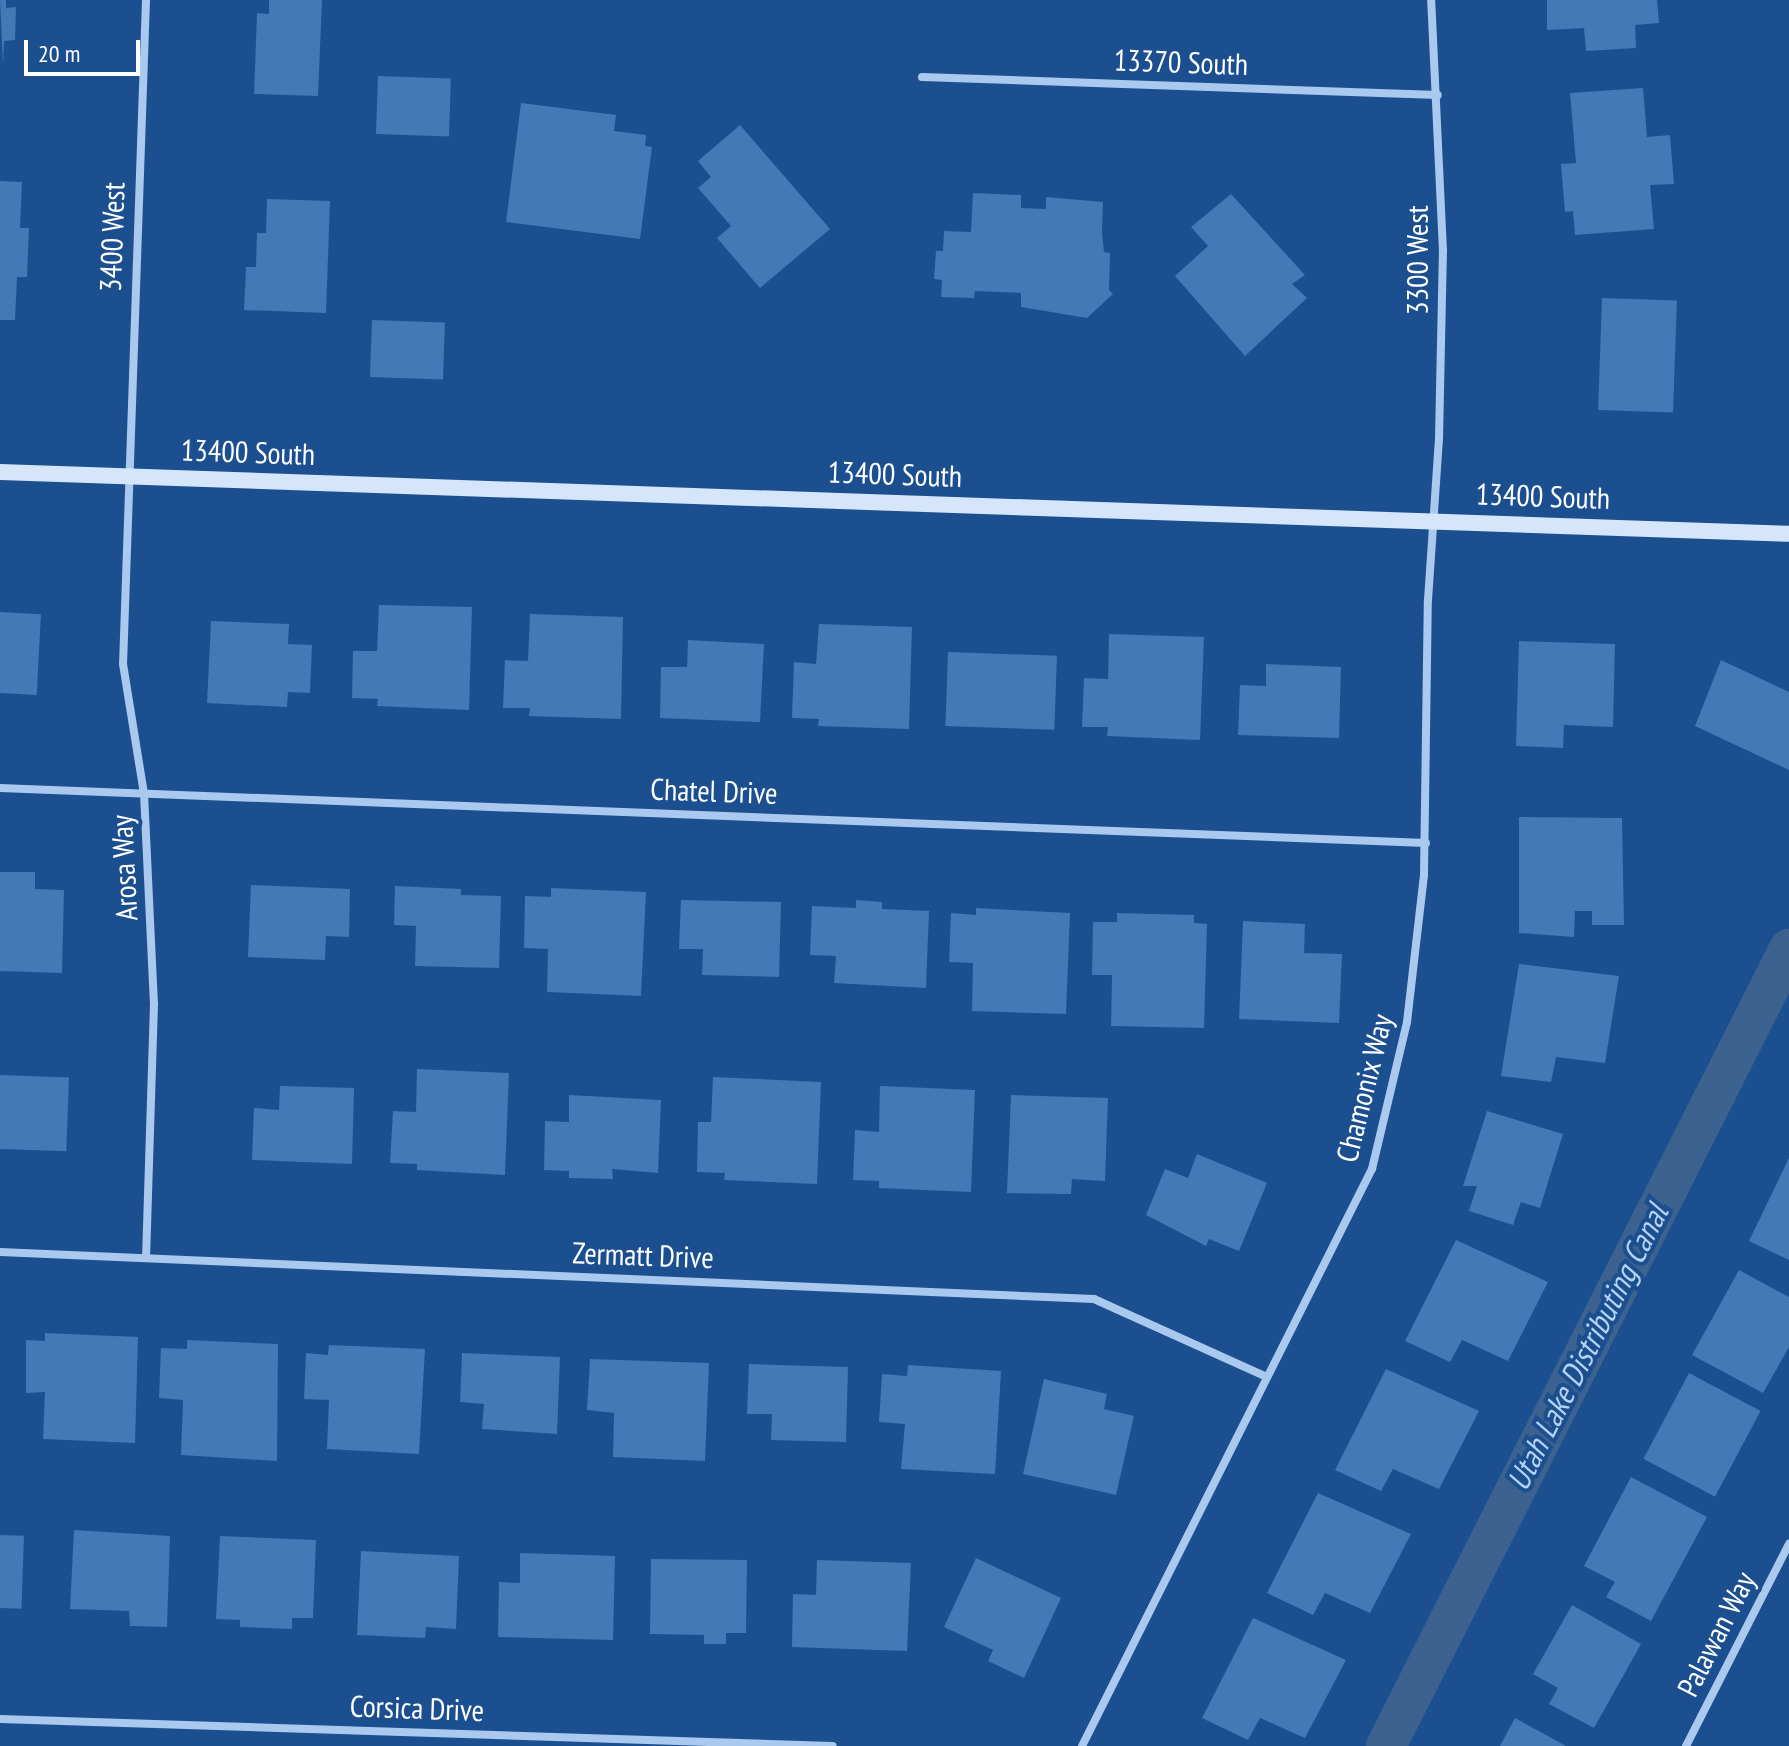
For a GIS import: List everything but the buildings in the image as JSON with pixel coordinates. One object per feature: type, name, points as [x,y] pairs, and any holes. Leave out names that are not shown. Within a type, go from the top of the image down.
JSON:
[{"type":"main road","name":"13400 South","points":[[0,472],[1789,534]]},
{"type":"street","name":"3400 West","points":[[125,476],[146,0]]},
{"type":"street","name":"3300 West","points":[[1430,520],[1439,439],[1443,251],[1438,95],[1431,0]]},
{"type":"street","name":"13370 South","points":[[922,77],[1438,95]]},
{"type":"street","name":"Arosa Way","points":[[125,476],[123,664],[144,793],[154,1004],[146,1258]]},
{"type":"street","name":"Chamonix Way","points":[[1082,1746],[1372,1169],[1407,1022],[1426,843],[1430,520]]},
{"type":"street","name":"Chatel Drive","points":[[0,788],[1426,843]]},
{"type":"street","name":"Zermatt Drive","points":[[0,1252],[1094,1299],[1267,1377]]},
{"type":"street","name":"Palawan Way","points":[[1686,1746],[1789,1544]]},
{"type":"street","name":"Corsica Drive","points":[[0,1719],[833,1746]]},
{"type":"waterway","name":"Utah Lake Distributing Canal","points":[[1386,1746],[1789,949]]}]
